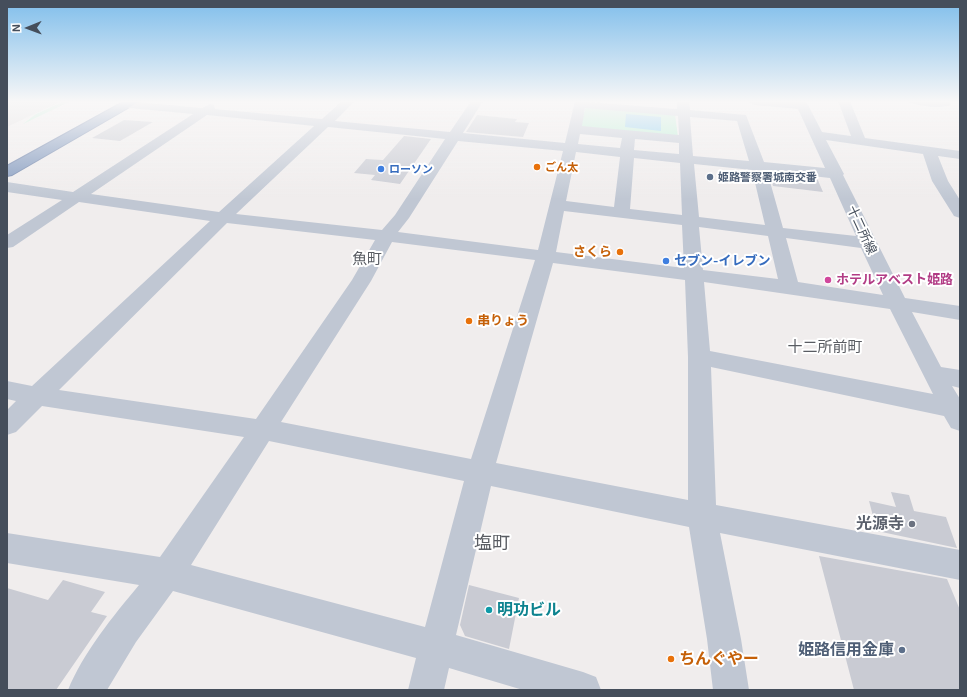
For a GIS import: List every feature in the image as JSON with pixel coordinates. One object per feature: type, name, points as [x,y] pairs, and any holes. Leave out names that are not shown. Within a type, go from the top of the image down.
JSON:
[{"type":"highway","points":[[7,172],[77,134]]},
{"type":"street","points":[[7,243],[172,134]]},
{"type":"street","points":[[7,425],[223,218],[315,134]]},
{"type":"street","points":[[427,134],[837,174]]},
{"type":"street","points":[[426,690],[480,473],[546,256],[573,134]]},
{"type":"street","points":[[624,134],[686,140]]},
{"type":"street","points":[[622,213],[629,134]]},
{"type":"street","points":[[686,134],[699,357],[702,516],[724,639],[730,690]]},
{"type":"street","points":[[747,134],[758,166],[790,287]]},
{"type":"street","points":[[857,134],[859,140]]},
{"type":"street","points":[[818,135],[960,154]]},
{"type":"street","name":"十二所線","points":[[818,135],[867,243],[933,374],[957,414]]},
{"type":"street","points":[[86,690],[124,630],[167,574],[235,474],[262,430],[361,281],[386,236],[401,218],[453,136]]},
{"type":"street","points":[[929,150],[940,181],[960,213]]},
{"type":"street","points":[[7,187],[223,218],[386,236],[790,287],[960,313]]},
{"type":"street","points":[[557,205],[867,243]]},
{"type":"street","points":[[699,357],[957,414]]},
{"type":"street","points":[[933,374],[960,379]]},
{"type":"street","points":[[7,390],[36,396],[262,430],[324,441],[480,473],[960,565]]},
{"type":"street","points":[[7,548],[167,574],[437,647],[583,690]]},
{"type":"green space","points":[[644,134],[678,134],[678,137]]},
{"type":"building","points":[[100,134],[133,134],[120,141],[92,138]]},
{"type":"building","points":[[483,134],[524,134],[523,137]]},
{"type":"building","points":[[404,136],[431,139],[400,184],[371,180],[375,175],[354,173],[366,159],[383,160]]},
{"type":"building","points":[[769,173],[817,178],[823,192],[773,186]]},
{"type":"building","name":"光源寺","points":[[891,492],[909,495],[914,511],[946,517],[957,548],[877,531],[869,501],[896,507]]},
{"type":"building","name":"姫路信用金庫","points":[[819,556],[947,579],[960,610],[960,690],[854,690]]},
{"type":"building","points":[[63,580],[105,592],[91,612],[107,616],[56,690],[7,690],[7,588],[48,600]]},
{"type":"building","name":"明功ビル","points":[[469,585],[519,598],[509,649],[465,636],[460,625]]},
{"type":"place","name":"ごん太","points":[[537,167]]},
{"type":"place","name":"ローソン","points":[[381,169]]},
{"type":"place","name":"姫路警察署城南交番","points":[[710,177]]},
{"type":"place","name":"さくら","points":[[620,252]]},
{"type":"place","name":"セブン-イレブン","points":[[666,261]]},
{"type":"place","name":"ホテルアベスト姫路","points":[[828,280]]},
{"type":"place","name":"串りょう","points":[[469,321]]},
{"type":"place","name":"光源寺","points":[[912,524]]},
{"type":"place","name":"明功ビル","points":[[489,610]]},
{"type":"place","name":"姫路信用金庫","points":[[902,650]]},
{"type":"place","name":"ちんぐやー","points":[[671,659]]},
{"type":"district","name":"魚町","points":[[367,259]]},
{"type":"district","name":"十二所前町","points":[[825,347]]},
{"type":"district","name":"塩町","points":[[492,543]]}]
